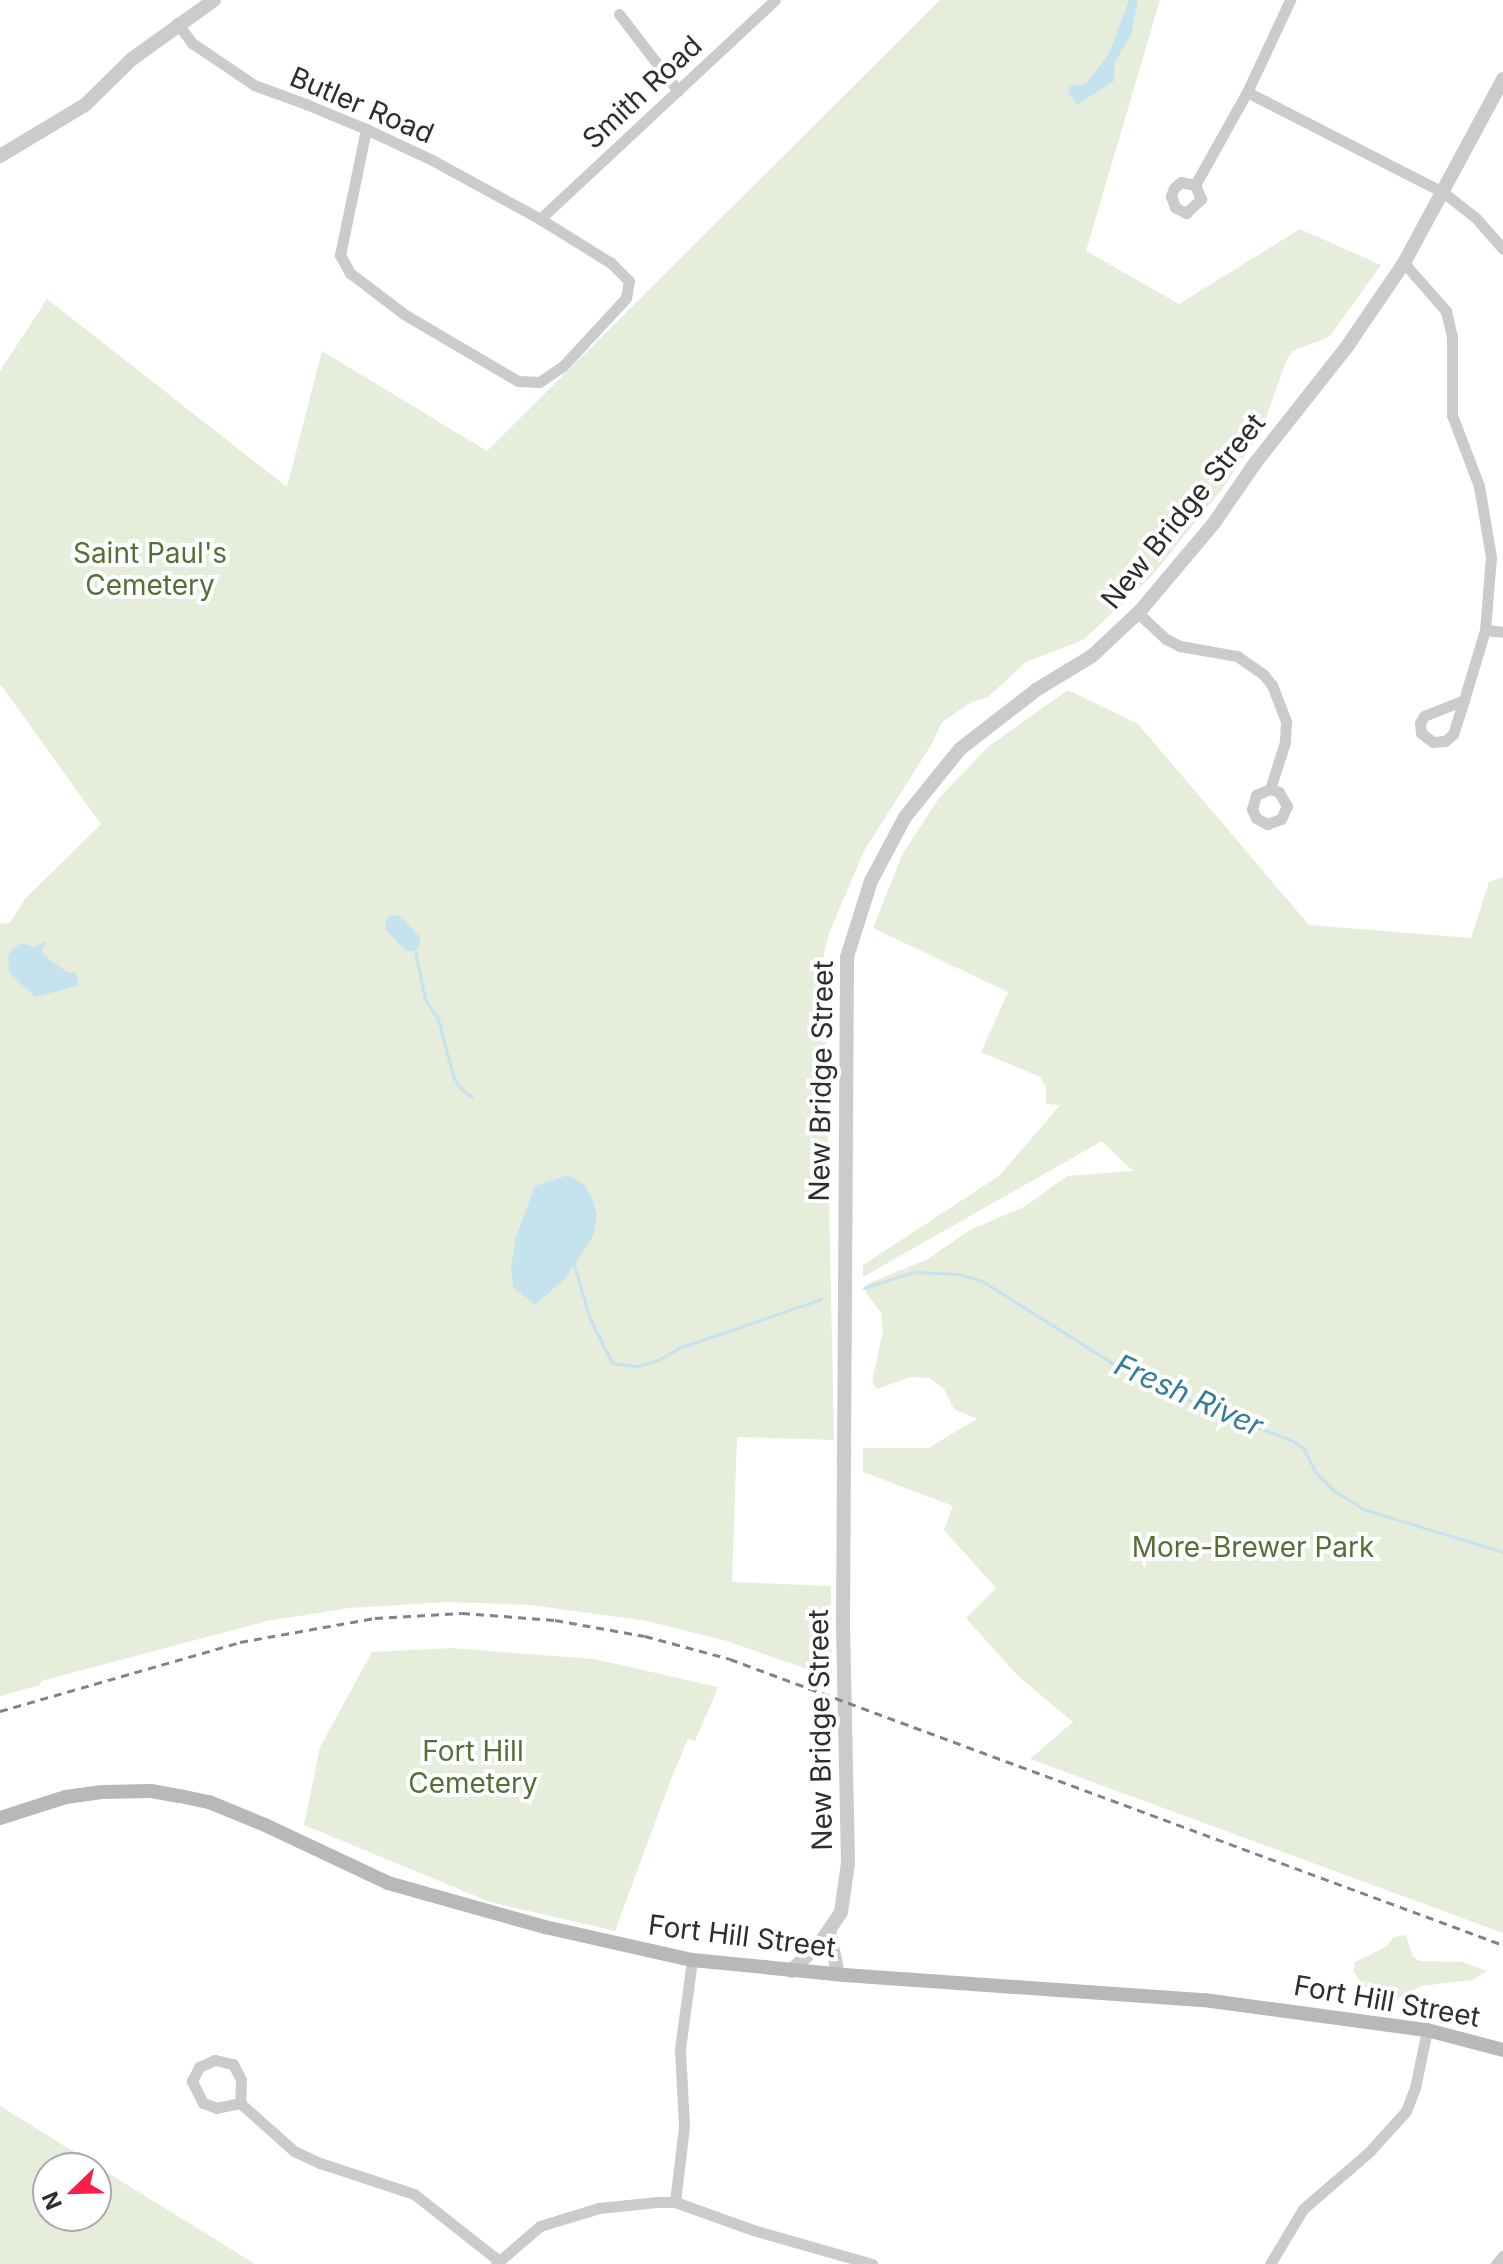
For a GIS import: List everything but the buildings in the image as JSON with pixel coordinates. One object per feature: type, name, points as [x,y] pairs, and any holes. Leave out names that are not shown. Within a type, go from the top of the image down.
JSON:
[{"type":"main road","name":"Fort Hill Street","points":[[0,1818],[66,1797],[102,1792],[151,1791],[209,1802],[388,1883],[545,1927],[692,1960],[791,1971],[1204,2000],[1427,2030],[1503,2050]]},
{"type":"street","points":[[0,156],[85,105],[177,23],[214,0]]},
{"type":"street","name":"Smith Road","points":[[540,219],[775,0]]},
{"type":"street","points":[[1195,185],[1247,92],[1290,0]]},
{"type":"street","points":[[619,14],[678,91]]},
{"type":"street","name":"Butler Road","points":[[177,23],[192,43],[254,85],[366,129],[432,160],[540,219],[611,263],[629,281],[626,298],[563,366],[539,382],[518,381],[404,314],[342,265],[341,243],[366,129]]},
{"type":"street","name":"New Bridge Street","points":[[791,1971],[829,1931],[841,1912],[848,1863],[844,1681],[846,1016],[847,957],[855,927],[880,862],[897,829],[960,749],[1036,690],[1092,656],[1138,613],[1214,523],[1256,462],[1346,348],[1404,263],[1503,79]]},
{"type":"street","points":[[1247,92],[1444,193],[1476,218],[1503,249]]},
{"type":"street","points":[[1404,263],[1439,300],[1452,336],[1452,415],[1479,486],[1488,529],[1491,557],[1485,630],[1464,700]]},
{"type":"street","points":[[1138,613],[1166,639],[1180,646],[1237,656],[1263,674],[1272,685],[1286,722],[1285,742],[1270,789]]},
{"type":"street","points":[[1485,630],[1503,632]]},
{"type":"street","points":[[829,1931],[838,1974]]},
{"type":"street","points":[[675,2202],[684,2126],[680,2049],[692,1960]]},
{"type":"street","points":[[1270,2264],[1303,2209],[1369,2152],[1406,2111],[1415,2088],[1427,2030]]},
{"type":"street","points":[[221,2059],[233,2064],[241,2080],[240,2103],[217,2108],[203,2103],[192,2081],[199,2067],[221,2059]]},
{"type":"street","points":[[240,2103],[302,2156],[414,2194],[497,2262],[540,2226],[569,2215],[628,2203],[675,2202],[753,2230],[872,2264]]},
{"type":"street","points":[[1496,2264],[1503,2256]]},
{"type":"green space","name":"Saint Paul's Cemetery","points":[[940,0],[1160,0],[1086,251],[1179,304],[1300,229],[1381,265],[1329,337],[1293,351],[1287,359],[1260,434],[1222,489],[1150,578],[1083,640],[1026,662],[988,697],[972,702],[942,722],[933,742],[864,851],[829,933],[824,954],[834,1440],[737,1437],[732,1582],[831,1586],[832,1678],[727,1641],[647,1621],[531,1605],[448,1602],[349,1608],[267,1621],[41,1681],[40,1685],[0,1696],[0,924],[10,923],[25,899],[101,824],[0,684],[0,371],[47,299],[287,487],[322,351],[487,451]]},
{"type":"green space","name":"More-Brewer Park","points":[[1068,690],[1138,724],[1309,925],[1471,938],[1489,882],[1503,877],[1503,1933],[1030,1759],[1073,1722],[1018,1676],[966,1618],[996,1588],[944,1530],[953,1506],[863,1472],[863,1448],[928,1448],[977,1419],[954,1409],[944,1389],[929,1378],[911,1377],[877,1389],[872,1382],[883,1331],[881,1313],[866,1293],[867,1284],[928,1259],[970,1230],[1026,1206],[1067,1176],[1133,1171],[1102,1141],[863,1277],[863,1265],[999,1176],[1060,1105],[1046,1104],[1046,1087],[1040,1077],[981,1052],[1008,992],[873,928],[903,853],[939,798],[989,746]]},
{"type":"green space","name":"Fort Hill Cemetery","points":[[451,1648],[594,1659],[718,1687],[695,1741],[688,1739],[671,1779],[615,1931],[490,1902],[304,1825],[320,1747],[372,1652]]},
{"type":"green space","points":[[1406,1935],[1413,1957],[1420,1961],[1463,1962],[1487,1971],[1472,1980],[1421,1986],[1394,2000],[1385,2000],[1363,1985],[1353,1971],[1355,1962],[1386,1947],[1394,1937]]},
{"type":"green space","points":[[0,2106],[74,2152],[32,2152],[32,2232],[112,2232],[112,2175],[255,2264],[0,2264]]},
{"type":"water","points":[[1129,0],[1138,0],[1131,35],[1115,62],[1114,81],[1077,105],[1068,93],[1069,87],[1085,84],[1109,54]]},
{"type":"water","points":[[46,941],[42,950],[45,956],[68,973],[74,972],[78,979],[77,986],[35,997],[9,973],[8,955],[20,943],[35,947]]},
{"type":"water","points":[[568,1175],[585,1185],[593,1201],[597,1216],[593,1236],[566,1278],[535,1305],[513,1287],[511,1268],[516,1237],[535,1186]]},
{"type":"waterway","points":[[395,925],[410,941]]},
{"type":"waterway","points":[[414,946],[425,999],[438,1019],[453,1075],[459,1087],[472,1097]]},
{"type":"waterway","name":"Fresh River","points":[[574,1265],[590,1319],[612,1363],[638,1366],[658,1360],[679,1348],[821,1299]]},
{"type":"waterway","name":"Fresh River","points":[[864,1288],[913,1272],[958,1274],[982,1281],[1120,1368],[1188,1400],[1293,1441],[1304,1449],[1317,1474],[1333,1490],[1363,1509],[1503,1552]]},
{"type":"railway","points":[[0,1711],[240,1642],[375,1618],[462,1613],[555,1620],[645,1636],[730,1659],[1503,1945]]}]
